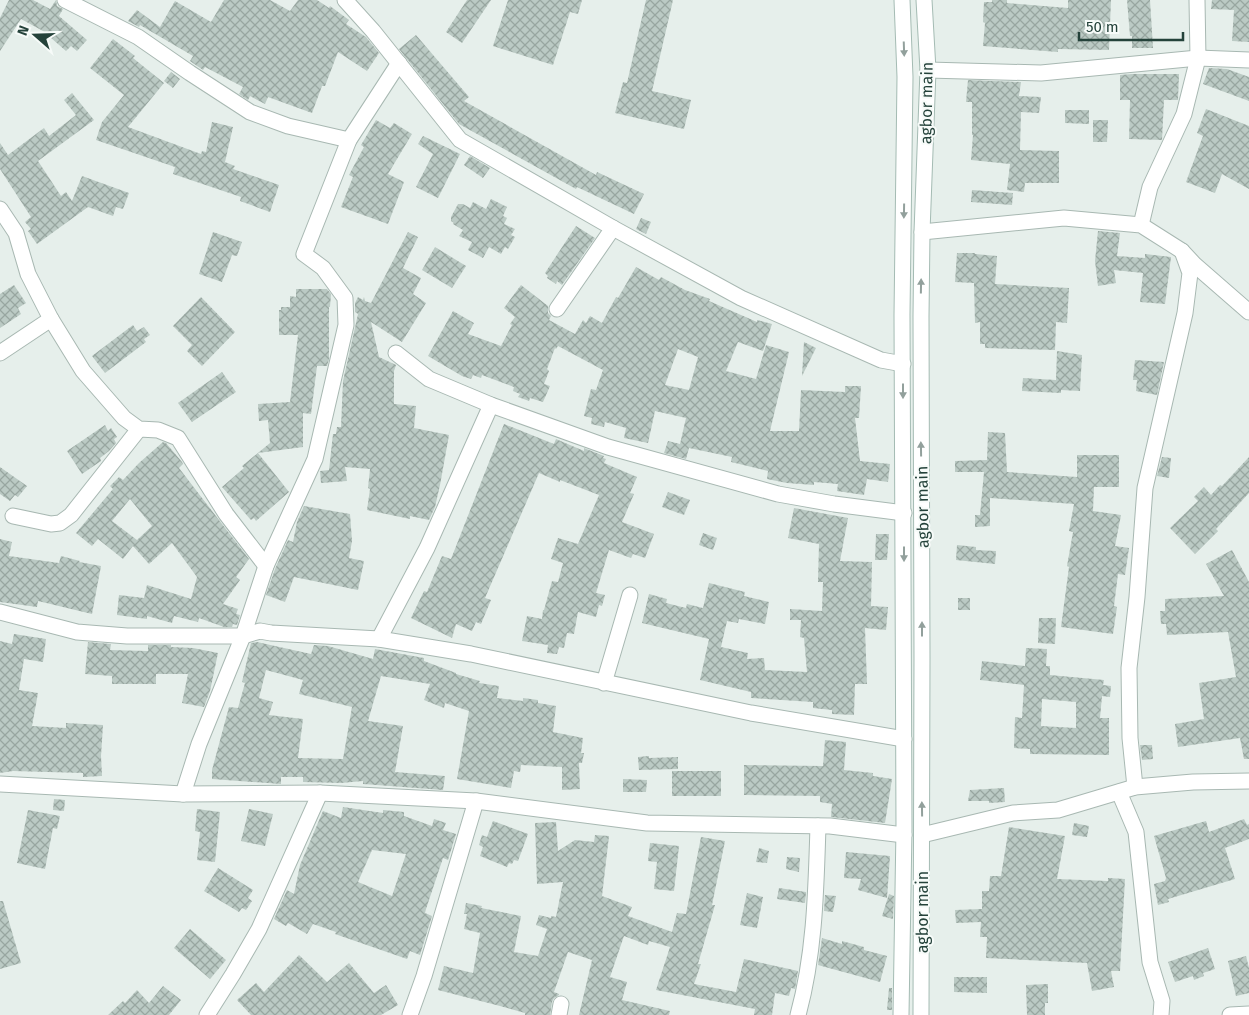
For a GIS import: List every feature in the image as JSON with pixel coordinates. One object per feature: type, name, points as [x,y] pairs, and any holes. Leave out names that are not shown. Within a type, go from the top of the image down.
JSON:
[{"type":"street","points":[[64,0],[138,37],[190,74],[250,112],[288,126],[349,140]]},
{"type":"street","points":[[344,0],[373,31],[460,140],[613,228],[741,298],[882,360],[903,364]]},
{"type":"street","name":"agbor main","points":[[901,1015],[904,835],[902,315],[905,77],[902,0]]},
{"type":"street","name":"agbor main","points":[[921,1015],[922,232],[928,70],[924,0]]},
{"type":"street","points":[[1141,225],[1150,187],[1184,114],[1198,58],[1197,0]]},
{"type":"street","points":[[928,70],[1041,73],[1198,58],[1249,60]]},
{"type":"street","points":[[183,794],[199,744],[243,636],[266,566],[315,459],[346,325],[346,298],[323,268],[304,254],[349,140],[399,63]]},
{"type":"street","points":[[0,209],[16,233],[28,274],[83,371],[124,418],[139,429],[158,430],[178,438],[226,514],[266,566]]},
{"type":"street","points":[[922,232],[1064,218],[1141,225],[1182,251],[1195,265],[1249,312]]},
{"type":"street","points":[[557,309],[613,228]]},
{"type":"street","points":[[1135,786],[1130,738],[1129,668],[1137,597],[1145,488],[1185,313],[1190,274],[1182,251]]},
{"type":"street","points":[[0,353],[52,319]]},
{"type":"street","points":[[396,353],[429,380],[491,405],[608,447],[778,494],[834,504],[904,513]]},
{"type":"street","points":[[379,639],[427,548],[491,405]]},
{"type":"street","points":[[13,516],[50,524],[60,523],[71,515],[139,429]]},
{"type":"street","points":[[604,683],[630,595]]},
{"type":"street","points":[[0,612],[77,632],[127,636],[243,636],[260,631],[379,639],[471,654],[751,713],[904,739]]},
{"type":"street","points":[[904,657],[922,658]]},
{"type":"street","points":[[922,835],[1013,813],[1058,810],[1135,786],[1249,781]]},
{"type":"street","points":[[0,784],[183,794],[320,793],[476,801],[647,823],[818,826],[904,835]]},
{"type":"street","points":[[1119,792],[1136,832],[1150,962],[1162,1001],[1162,1015]]},
{"type":"street","points":[[207,1015],[259,929],[320,793]]},
{"type":"street","points":[[410,1015],[424,976],[476,801]]},
{"type":"street","points":[[798,1015],[804,992],[815,924],[818,826]]},
{"type":"street","points":[[1230,1015],[1249,1014]]},
{"type":"building","points":[[9,0],[33,0],[50,9],[56,0],[57,6],[63,9],[59,16],[87,40],[77,51],[71,46],[66,51],[43,31],[21,19],[0,51],[0,18]]},
{"type":"building","points":[[224,0],[270,0],[290,11],[298,0],[317,0],[329,8],[330,6],[349,20],[346,24],[366,37],[379,53],[367,71],[338,52],[312,113],[268,97],[265,104],[250,96],[248,100],[239,94],[243,87],[205,67],[203,70],[190,61],[193,56],[140,25],[139,27],[128,21],[137,10],[160,27],[175,1],[211,22]]},
{"type":"building","points":[[467,0],[491,0],[462,43],[446,32]]},
{"type":"building","points":[[508,0],[582,0],[578,14],[570,12],[553,65],[493,46]]},
{"type":"building","points":[[646,0],[673,0],[652,91],[691,100],[684,129],[615,113],[623,82],[627,83]]},
{"type":"building","points":[[992,0],[1007,0],[1007,3],[1068,8],[1068,0],[1111,0],[1109,50],[1058,49],[1058,52],[983,46],[984,2],[992,2]]},
{"type":"building","points":[[1127,0],[1150,0],[1153,48],[1132,48]]},
{"type":"building","points":[[1212,0],[1249,0],[1249,42],[1232,41],[1234,10],[1211,9]]},
{"type":"building","points":[[416,35],[469,97],[464,101],[596,175],[597,172],[644,194],[634,214],[577,187],[576,189],[459,124],[399,49]]},
{"type":"building","points":[[113,39],[164,83],[128,127],[201,154],[202,151],[206,152],[212,122],[233,127],[225,162],[235,166],[233,169],[279,185],[270,212],[240,201],[241,197],[173,174],[175,167],[96,140],[102,122],[124,95],[90,68]]},
{"type":"building","points":[[1209,68],[1227,69],[1249,77],[1249,101],[1203,84]]},
{"type":"building","points":[[171,72],[180,79],[173,88],[164,81]]},
{"type":"building","points":[[1179,74],[1178,100],[1164,100],[1162,140],[1129,139],[1130,100],[1120,100],[1120,75]]},
{"type":"building","points":[[968,80],[1021,82],[1019,96],[1041,97],[1039,113],[1021,112],[1020,150],[1059,151],[1059,183],[1025,183],[1024,192],[1007,190],[1010,164],[971,160],[973,135],[972,102],[966,102]]},
{"type":"building","points":[[72,93],[94,120],[38,161],[61,196],[66,192],[72,201],[82,176],[129,193],[123,209],[116,207],[113,216],[88,207],[37,244],[28,231],[31,229],[25,222],[31,217],[0,169],[0,143],[8,155],[44,128],[49,136],[76,115],[64,100]]},
{"type":"building","points":[[1206,109],[1249,126],[1249,189],[1222,174],[1215,193],[1186,182],[1203,136],[1197,133]]},
{"type":"building","points":[[1065,110],[1089,110],[1089,124],[1065,123]]},
{"type":"building","points":[[376,120],[390,128],[394,123],[412,134],[388,174],[404,182],[388,224],[341,207],[353,177],[349,175],[364,147],[361,145]]},
{"type":"building","points":[[1093,120],[1108,120],[1107,142],[1093,142]]},
{"type":"building","points":[[423,136],[460,154],[438,198],[416,187],[433,154],[418,144]]},
{"type":"building","points":[[470,156],[490,168],[483,178],[464,165]]},
{"type":"building","points":[[972,190],[1013,193],[1012,205],[971,202]]},
{"type":"building","points":[[491,199],[507,207],[503,216],[507,218],[504,224],[515,229],[511,235],[515,237],[508,249],[505,247],[501,254],[489,247],[483,258],[468,250],[472,242],[459,236],[463,230],[453,224],[451,217],[458,204],[463,204],[470,208],[473,202],[486,209]]},
{"type":"building","points":[[641,218],[651,222],[646,234],[636,229]]},
{"type":"building","points":[[576,226],[595,238],[562,285],[557,281],[556,284],[547,278],[548,276],[545,273]]},
{"type":"building","points":[[1098,231],[1120,233],[1117,256],[1145,258],[1145,254],[1171,257],[1165,304],[1140,302],[1143,273],[1114,270],[1116,283],[1098,286],[1095,261]]},
{"type":"building","points":[[213,232],[242,242],[237,256],[232,255],[222,282],[199,274]]},
{"type":"building","points":[[408,232],[418,237],[403,268],[421,278],[413,294],[426,303],[402,342],[371,322],[379,357],[396,365],[394,371],[394,404],[416,406],[414,428],[449,435],[435,507],[429,520],[410,516],[410,519],[367,510],[370,469],[345,467],[347,481],[321,483],[320,471],[329,470],[333,434],[336,434],[337,427],[341,427],[343,381],[358,314],[355,312],[355,303],[358,297],[363,300],[364,297],[365,301],[371,303]]},
{"type":"building","points":[[435,247],[466,266],[452,288],[422,270]]},
{"type":"building","points":[[957,253],[997,256],[995,284],[1069,288],[1067,323],[1056,322],[1055,350],[985,348],[985,344],[980,344],[980,322],[975,323],[974,283],[955,282]]},
{"type":"building","points":[[636,267],[659,280],[661,277],[685,290],[710,299],[709,301],[757,322],[757,320],[772,324],[763,351],[738,342],[726,371],[756,379],[766,345],[789,352],[770,431],[799,431],[801,390],[845,392],[845,386],[861,386],[859,418],[855,418],[860,461],[890,464],[888,482],[867,479],[864,495],[837,491],[838,484],[814,482],[814,485],[767,479],[768,471],[731,462],[732,457],[689,448],[686,459],[664,453],[668,441],[680,444],[686,418],[655,411],[648,443],[624,438],[626,428],[605,422],[604,427],[591,424],[592,418],[584,416],[591,389],[596,390],[603,370],[558,346],[555,348],[547,369],[549,371],[544,384],[550,386],[543,402],[530,398],[529,401],[518,397],[520,394],[513,391],[514,387],[482,375],[481,378],[473,375],[471,379],[462,376],[428,356],[453,311],[474,323],[468,334],[501,346],[515,317],[504,308],[521,285],[548,306],[548,313],[551,316],[549,320],[575,334],[583,320],[586,323],[590,316],[602,323],[616,297],[618,298]],"holes":[[[678,349],[698,357],[689,390],[665,385]]]},
{"type":"building","points":[[14,285],[26,303],[18,308],[21,314],[0,328],[0,294]]},
{"type":"building","points":[[296,289],[327,289],[331,294],[329,307],[329,359],[327,366],[317,366],[311,414],[303,413],[303,447],[258,453],[289,492],[256,521],[254,518],[251,520],[222,487],[244,468],[242,466],[270,443],[268,420],[259,421],[258,404],[290,402],[298,335],[279,335],[279,310],[281,310],[281,307],[290,307],[290,296],[296,297]]},
{"type":"building","points":[[201,297],[235,332],[202,366],[187,351],[192,345],[173,326]]},
{"type":"building","points":[[133,325],[137,331],[144,327],[150,335],[144,339],[146,342],[105,373],[92,356]]},
{"type":"building","points":[[804,342],[816,348],[802,376]]},
{"type":"building","points":[[1057,351],[1082,355],[1080,391],[1061,390],[1061,393],[1022,391],[1023,378],[1056,380]]},
{"type":"building","points":[[1135,360],[1164,362],[1157,395],[1136,391],[1137,380],[1133,380]]},
{"type":"building","points":[[222,372],[236,392],[192,422],[178,403]]},
{"type":"building","points":[[504,424],[554,444],[556,439],[584,451],[584,448],[604,456],[603,458],[606,459],[604,463],[637,477],[630,493],[634,494],[622,522],[654,534],[645,558],[633,554],[631,558],[609,550],[596,593],[605,595],[602,606],[599,605],[596,617],[578,612],[574,634],[567,633],[564,648],[559,647],[557,654],[547,653],[548,645],[522,641],[527,616],[542,619],[552,581],[558,582],[563,563],[551,559],[558,538],[578,544],[599,495],[539,473],[485,598],[491,600],[481,624],[476,622],[472,631],[456,624],[452,638],[411,618],[424,591],[427,592],[442,556],[451,559]]},
{"type":"building","points":[[105,425],[108,431],[111,428],[117,437],[114,439],[116,443],[100,458],[101,461],[82,474],[67,451]]},
{"type":"building","points":[[988,432],[1005,433],[1007,472],[1077,477],[1077,455],[1119,455],[1119,487],[1094,487],[1093,511],[1121,515],[1115,546],[1129,548],[1125,575],[1118,574],[1114,606],[1117,607],[1113,634],[1061,627],[1069,567],[1067,566],[1073,532],[1069,531],[1074,504],[990,498],[990,526],[975,527],[975,515],[980,515],[984,472],[955,472],[955,461],[987,460]]},
{"type":"building","points":[[163,442],[166,443],[182,462],[183,464],[179,468],[249,559],[236,577],[240,580],[223,604],[238,609],[236,614],[240,615],[237,625],[233,624],[232,627],[224,627],[199,618],[198,622],[174,616],[172,623],[147,616],[147,619],[117,615],[119,595],[144,598],[147,585],[191,599],[197,577],[172,543],[149,564],[133,546],[123,559],[98,539],[92,546],[76,533],[113,489],[110,486],[119,477],[123,480]],"holes":[[[130,499],[152,526],[137,540],[112,521]]]},
{"type":"building","points":[[1162,457],[1171,458],[1169,478],[1157,476]]},
{"type":"building","points":[[1249,457],[1249,493],[1216,529],[1218,531],[1195,554],[1170,528],[1198,501],[1194,497],[1204,487],[1211,495]]},
{"type":"building","points":[[0,467],[27,486],[18,497],[15,495],[10,501],[0,494]]},
{"type":"building","points":[[668,492],[690,500],[684,515],[662,507]]},
{"type":"building","points":[[304,506],[350,514],[352,541],[349,558],[364,561],[358,590],[294,577],[285,602],[266,595],[288,540],[293,542],[297,522]]},
{"type":"building","points":[[794,508],[848,518],[840,561],[872,562],[871,606],[888,607],[886,630],[865,628],[867,684],[855,684],[854,715],[832,714],[832,710],[813,708],[813,702],[751,698],[751,692],[700,680],[709,639],[642,623],[649,594],[667,599],[666,603],[686,608],[687,604],[703,608],[709,583],[745,592],[744,596],[769,602],[765,624],[739,619],[738,623],[727,621],[721,647],[748,653],[747,659],[764,658],[765,670],[807,672],[804,638],[800,637],[801,620],[790,620],[790,609],[822,611],[823,582],[818,582],[819,544],[788,538]]},
{"type":"building","points":[[703,533],[717,538],[713,550],[699,545]]},
{"type":"building","points":[[876,534],[889,534],[887,560],[875,560]]},
{"type":"building","points":[[0,539],[12,542],[9,556],[59,563],[61,556],[101,566],[92,614],[38,601],[37,607],[0,602]]},
{"type":"building","points":[[957,545],[976,547],[976,550],[996,551],[995,564],[956,560]]},
{"type":"building","points":[[1232,550],[1249,582],[1249,759],[1244,759],[1240,738],[1178,747],[1175,724],[1204,719],[1199,683],[1236,677],[1228,632],[1167,635],[1166,624],[1161,624],[1160,611],[1165,611],[1165,599],[1224,596],[1206,564]]},
{"type":"building","points":[[958,598],[970,598],[970,610],[958,610]]},
{"type":"building","points":[[1039,618],[1056,618],[1055,644],[1038,643]]},
{"type":"building","points":[[14,634],[46,639],[43,662],[24,659],[19,690],[38,693],[32,726],[66,728],[66,723],[103,725],[102,776],[83,777],[83,773],[13,771],[0,773],[0,641],[12,644]]},
{"type":"building","points":[[88,642],[111,644],[110,650],[148,651],[148,645],[171,645],[171,647],[193,648],[218,653],[210,691],[204,707],[182,703],[188,674],[156,674],[156,684],[112,684],[112,676],[85,674]]},
{"type":"building","points":[[257,642],[311,654],[314,645],[328,646],[373,659],[375,649],[424,658],[424,661],[480,681],[479,683],[499,686],[497,698],[523,701],[523,698],[538,700],[538,703],[556,706],[553,732],[583,738],[581,753],[584,753],[582,763],[579,763],[580,789],[562,790],[562,767],[521,765],[520,772],[514,771],[511,788],[457,779],[469,711],[445,703],[444,708],[424,700],[430,684],[381,676],[368,721],[403,726],[395,772],[445,776],[443,790],[363,784],[363,781],[341,783],[303,782],[303,777],[281,777],[281,784],[212,779],[212,770],[229,707],[238,708],[245,683],[242,682],[251,643]],"holes":[[[266,670],[303,680],[299,694],[352,707],[343,759],[298,758],[303,719],[269,715],[273,702],[259,698]]]},
{"type":"building","points":[[1026,648],[1047,649],[1046,666],[1050,666],[1050,675],[1104,680],[1103,685],[1111,686],[1110,697],[1102,696],[1100,718],[1109,718],[1109,755],[1030,754],[1030,749],[1014,748],[1015,717],[1022,718],[1024,685],[980,680],[982,661],[1025,666]],"holes":[[[1042,699],[1076,702],[1076,728],[1041,726]]]},
{"type":"building","points":[[825,740],[846,742],[844,770],[873,773],[873,776],[892,779],[885,823],[831,817],[832,804],[820,802],[820,796],[744,795],[744,765],[823,766]]},
{"type":"building","points":[[1140,745],[1152,745],[1153,759],[1142,760]]},
{"type":"building","points":[[649,756],[649,758],[678,757],[678,769],[639,770],[638,757]]},
{"type":"building","points":[[672,771],[721,771],[721,796],[672,796]]},
{"type":"building","points":[[623,779],[647,780],[646,792],[623,792]]},
{"type":"building","points":[[1004,788],[1005,802],[968,801],[970,790]]},
{"type":"building","points":[[54,799],[65,800],[64,811],[53,810]]},
{"type":"building","points":[[343,807],[383,813],[383,810],[404,812],[404,816],[432,826],[434,819],[446,823],[443,830],[456,834],[448,860],[443,858],[426,909],[425,913],[432,916],[420,955],[410,951],[407,959],[335,934],[336,932],[313,924],[307,934],[288,923],[286,926],[274,919],[287,890],[294,894],[300,865],[323,811],[341,818]],"holes":[[[372,850],[406,854],[392,896],[358,882]]]},
{"type":"building","points":[[197,809],[220,812],[215,862],[197,860],[200,832],[195,831]]},
{"type":"building","points":[[249,809],[273,814],[265,846],[241,841]]},
{"type":"building","points":[[28,810],[60,816],[57,829],[53,828],[45,869],[17,863]]},
{"type":"building","points":[[1244,819],[1247,825],[1249,824],[1249,839],[1225,848],[1235,879],[1168,899],[1169,902],[1158,905],[1154,884],[1165,881],[1166,878],[1154,836],[1206,821],[1209,832]]},
{"type":"building","points":[[493,821],[528,834],[518,861],[514,860],[507,867],[480,856],[483,847],[479,845],[482,835],[487,837]]},
{"type":"building","points":[[556,822],[558,851],[575,840],[594,842],[595,835],[609,836],[602,896],[632,907],[628,916],[672,932],[677,913],[686,914],[701,837],[725,841],[712,905],[715,905],[698,964],[701,964],[694,984],[736,992],[744,959],[798,971],[795,989],[791,988],[789,996],[775,993],[772,1015],[754,1015],[755,1009],[656,990],[670,947],[649,941],[648,945],[624,936],[610,977],[627,982],[622,1000],[670,1011],[669,1015],[579,1015],[592,960],[568,952],[554,992],[559,995],[552,1002],[550,1015],[525,1015],[525,1013],[438,990],[444,966],[473,973],[480,933],[464,929],[467,914],[464,914],[466,903],[521,916],[514,952],[538,956],[547,929],[536,925],[539,915],[551,918],[551,916],[556,917],[563,882],[537,884],[535,823]]},
{"type":"building","points":[[1074,823],[1089,826],[1087,837],[1072,835]]},
{"type":"building","points":[[1009,827],[1065,836],[1057,879],[1108,881],[1108,878],[1125,879],[1120,971],[1111,971],[1114,987],[1092,991],[1087,963],[986,958],[987,937],[980,937],[981,922],[956,923],[955,910],[982,909],[982,891],[989,891],[990,876],[1001,876]]},
{"type":"building","points":[[650,843],[679,846],[674,891],[654,889],[657,862],[648,861]]},
{"type":"building","points":[[759,848],[769,851],[767,863],[756,862]]},
{"type":"building","points":[[846,852],[890,856],[887,898],[858,890],[861,879],[844,878]]},
{"type":"building","points":[[787,857],[800,858],[799,872],[786,869]]},
{"type":"building","points":[[218,868],[253,890],[248,898],[252,901],[246,910],[242,908],[239,912],[204,891]]},
{"type":"building","points":[[779,888],[806,892],[805,903],[777,899]]},
{"type":"building","points":[[747,893],[763,897],[757,928],[740,925]]},
{"type":"building","points":[[889,894],[894,896],[893,919],[882,916]]},
{"type":"building","points":[[825,895],[836,896],[833,912],[824,911]]},
{"type":"building","points":[[0,901],[3,901],[21,963],[0,969]]},
{"type":"building","points":[[190,929],[226,960],[210,979],[174,948]]},
{"type":"building","points":[[822,938],[842,944],[842,941],[864,947],[864,950],[887,956],[880,982],[818,965]]},
{"type":"building","points":[[1208,948],[1215,969],[1203,973],[1204,976],[1194,980],[1193,976],[1175,982],[1168,962]]},
{"type":"building","points":[[299,955],[327,982],[349,963],[374,993],[386,985],[398,1005],[381,1015],[251,1015],[237,1000],[256,983],[264,992]]},
{"type":"building","points":[[1246,956],[1249,968],[1249,993],[1236,996],[1228,961]]},
{"type":"building","points":[[954,977],[987,977],[987,993],[954,992]]},
{"type":"building","points":[[1048,984],[1048,1003],[1045,1003],[1045,1015],[1027,1015],[1026,985]]},
{"type":"building","points":[[163,986],[181,1000],[169,1015],[108,1015],[123,1001],[125,1003],[137,990],[149,1003]]},
{"type":"building","points":[[889,988],[892,988],[892,1010],[887,1010]]}]
